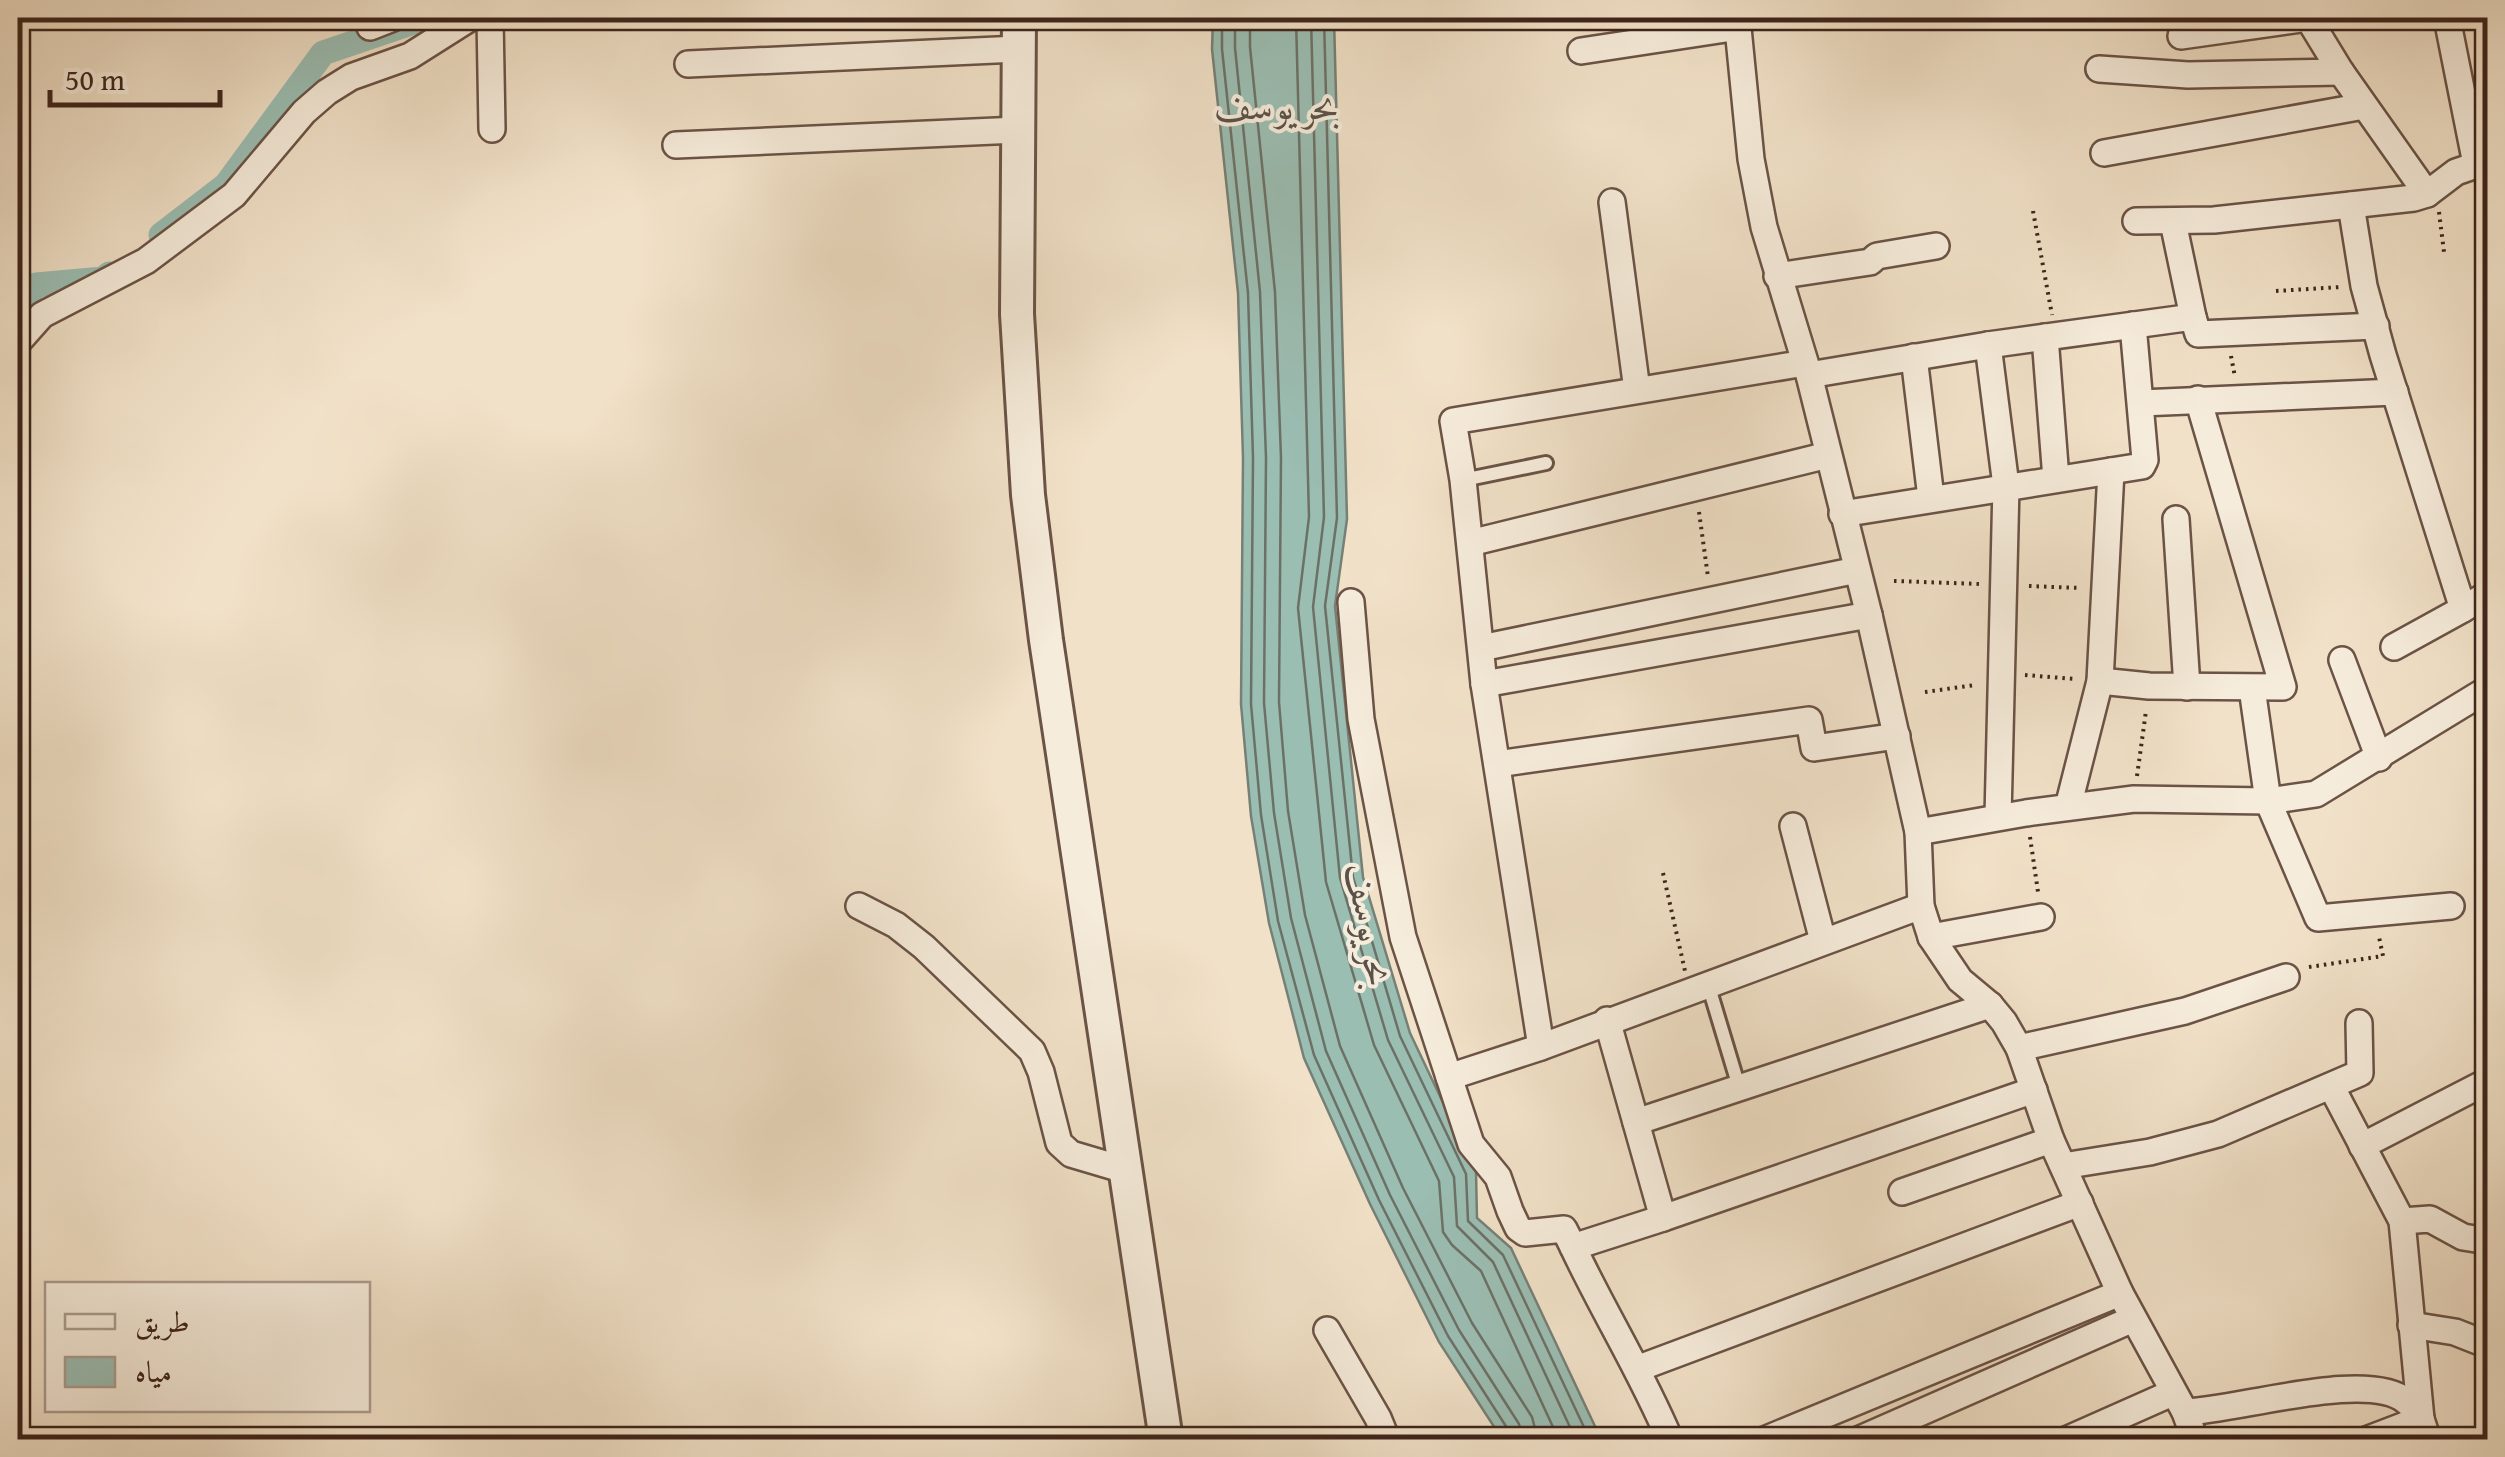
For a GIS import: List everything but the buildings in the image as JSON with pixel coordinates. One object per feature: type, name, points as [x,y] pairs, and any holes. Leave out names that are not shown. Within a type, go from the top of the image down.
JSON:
[{"type":"street","points":[[369,18],[370,27],[393,18]]},
{"type":"street","points":[[18,342],[42,315],[146,261],[234,195],[304,112],[327,92],[351,77],[410,56],[470,18]]},
{"type":"street","points":[[490,18],[492,129]]},
{"type":"street","points":[[2180,36],[2308,18],[2364,106],[2431,191]]},
{"type":"street","points":[[2136,222],[2352,205],[2431,191],[2456,172],[2482,162],[2448,18]]},
{"type":"street","points":[[1581,51],[1738,22],[1751,159],[1764,227],[1807,370],[1897,736],[1918,832],[1921,906],[1931,937],[1960,980],[1990,1005],[2019,1048],[2051,1140],[2120,1293],[2195,1440]]},
{"type":"street","points":[[688,64],[1019,33],[1017,314],[1028,495],[1046,640],[1166,1440]]},
{"type":"street","points":[[2098,69],[2188,75],[2341,72]]},
{"type":"street","points":[[2104,154],[2364,106]]},
{"type":"street","points":[[676,144],[1019,130]]},
{"type":"street","points":[[1612,202],[1637,390]]},
{"type":"street","points":[[2352,205],[2364,286],[2464,609]]},
{"type":"street","points":[[2172,222],[2198,334],[2376,326]]},
{"type":"street","points":[[1777,276],[1870,262],[1877,256],[1936,246]]},
{"type":"street","points":[[1541,1046],[1484,684],[1463,480],[1453,421],[1637,390],[1914,357],[2193,317]]},
{"type":"street","points":[[1842,514],[2144,463],[2133,325]]},
{"type":"street","points":[[2050,336],[2056,479]]},
{"type":"street","points":[[1988,345],[2006,486],[1998,817]]},
{"type":"street","points":[[1914,357],[1932,498]]},
{"type":"street","points":[[2142,403],[2394,392]]},
{"type":"street","points":[[2100,682],[2283,687],[2198,399]]},
{"type":"street","points":[[1470,543],[1828,455]]},
{"type":"street","points":[[2068,806],[2100,682],[2111,471]]},
{"type":"street","points":[[2176,518],[2188,687]]},
{"type":"street","points":[[1481,648],[1857,570]]},
{"type":"street","points":[[2394,646],[2488,594]]},
{"type":"street","points":[[1351,602],[1361,719],[1394,896],[1471,1144],[1498,1177],[1518,1228],[1534,1234],[1564,1229],[1608,1317],[1639,1368],[1670,1440]]},
{"type":"street","points":[[1484,684],[1869,615]]},
{"type":"street","points":[[2342,660],[2379,758]]},
{"type":"street","points":[[2252,688],[2268,801],[2318,918],[2450,906]]},
{"type":"street","points":[[1918,832],[2068,806],[2134,800],[2268,801],[2316,794],[2488,689]]},
{"type":"street","points":[[1497,764],[1809,720],[1814,748],[1897,736]]},
{"type":"street","points":[[1793,826],[1824,941]]},
{"type":"street","points":[[859,906],[896,924],[924,947],[1032,1050],[1059,1143],[1071,1154],[1125,1170]]},
{"type":"street","points":[[1449,1077],[1921,906]]},
{"type":"street","points":[[1931,937],[2041,917]]},
{"type":"street","points":[[2019,1048],[2185,1011],[2286,978]]},
{"type":"street","points":[[1636,1122],[1990,1005]]},
{"type":"street","points":[[1608,1020],[1664,1218]]},
{"type":"street","points":[[2063,1166],[2150,1152],[2218,1134],[2360,1073],[2358,1023]]},
{"type":"street","points":[[2362,1146],[2488,1081]]},
{"type":"street","points":[[2332,1086],[2402,1221],[2424,1429]]},
{"type":"street","points":[[1573,1248],[2034,1090]]},
{"type":"street","points":[[1902,1192],[2051,1140]]},
{"type":"street","points":[[1639,1368],[2080,1203]]},
{"type":"street","points":[[2402,1221],[2430,1219],[2463,1236],[2488,1241]]},
{"type":"street","points":[[1764,1440],[2120,1293]]},
{"type":"street","points":[[1858,1440],[2133,1318]]},
{"type":"street","points":[[2411,1325],[2455,1332],[2488,1344]]},
{"type":"street","points":[[1327,1330],[1378,1418],[1386,1440]]},
{"type":"street","points":[[2066,1440],[2179,1403],[2369,1390],[2394,1394],[2407,1401],[2424,1429]]},
{"type":"street","points":[[2366,1440],[2424,1429]]},
{"type":"lane","points":[[1463,480],[1546,463]]},
{"type":"lane","points":[[1698,986],[1739,1087]]},
{"type":"path","points":[[2431,191],[2444,252]]},
{"type":"path","points":[[2033,211],[2050,336]]},
{"type":"path","points":[[2276,290],[2364,286]]},
{"type":"path","points":[[2226,332],[2239,398]]},
{"type":"path","points":[[1696,488],[1711,602]]},
{"type":"path","points":[[1894,582],[2106,590]]},
{"type":"path","points":[[1926,692],[2000,677],[2100,682]]},
{"type":"path","points":[[2134,800],[2149,686]]},
{"type":"path","points":[[2026,813],[2041,917]]},
{"type":"path","points":[[1663,873],[1698,986]]},
{"type":"path","points":[[2286,978],[2309,967],[2384,956],[2374,914]]},
{"type":"water","name":"بحر يوسف","points":[[1213,18],[1334,18],[1347,519],[1335,606],[1363,877],[1410,1033],[1476,1172],[1477,1218],[1511,1248],[1601,1439],[1502,1439],[1439,1342],[1370,1204],[1304,1058],[1269,923],[1251,816],[1241,704],[1243,458],[1238,293],[1212,49]]},
{"type":"waterway","points":[[161,235],[226,185],[323,53],[426,18]]},
{"type":"waterway","points":[[18,311],[36,285],[103,279],[109,274]]}]
